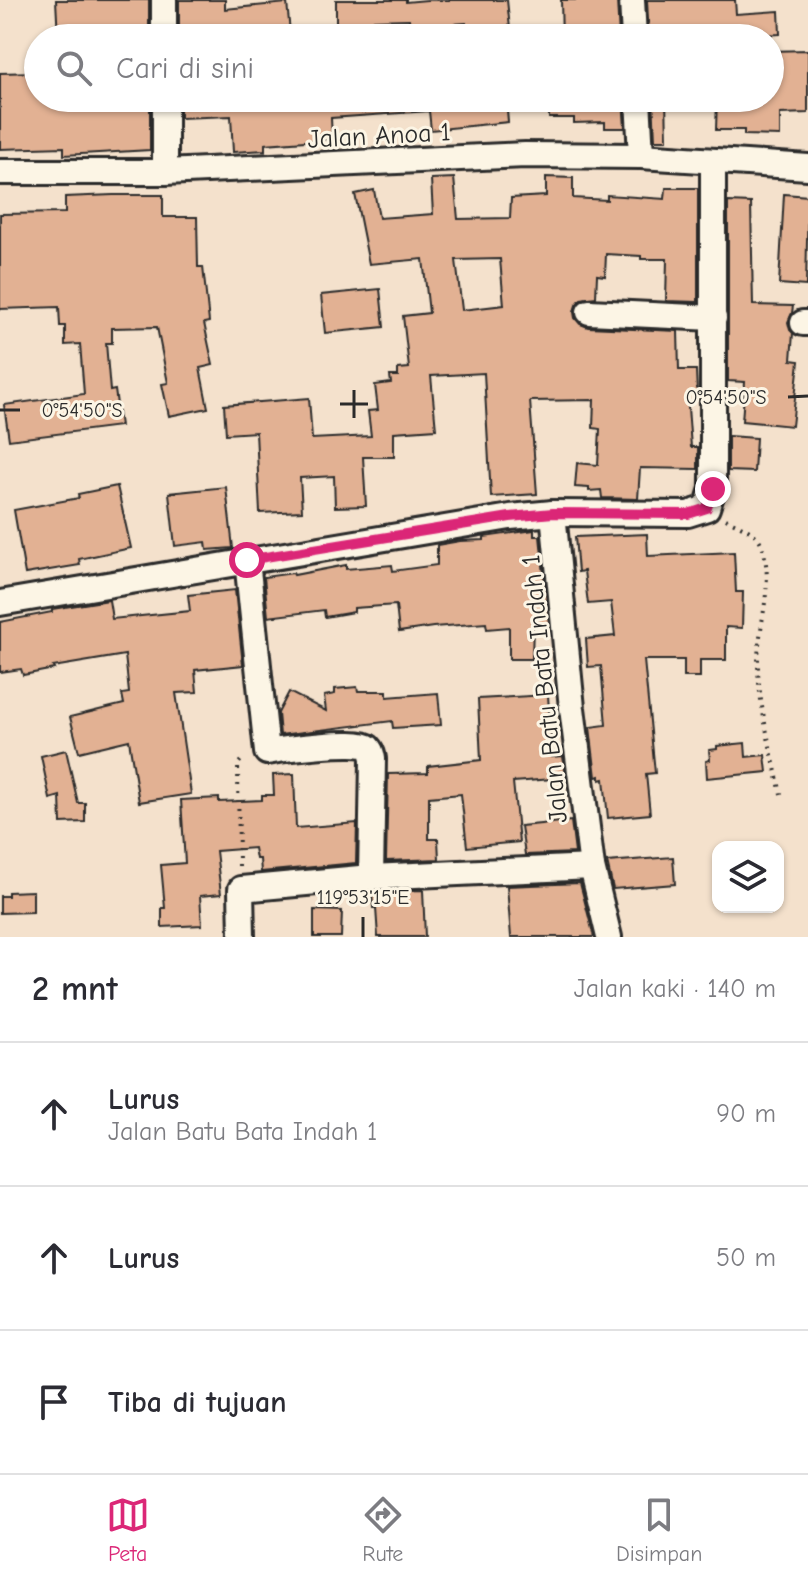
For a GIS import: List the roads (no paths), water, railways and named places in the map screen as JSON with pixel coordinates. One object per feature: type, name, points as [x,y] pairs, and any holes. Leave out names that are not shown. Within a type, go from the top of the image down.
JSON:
[{"type":"street","points":[[164,0],[164,24]]},
{"type":"street","points":[[632,0],[633,24]]},
{"type":"street","points":[[165,112],[165,172]]},
{"type":"street","points":[[639,112],[641,156]]},
{"type":"street","name":"Jalan Anoa 1","points":[[0,172],[165,172],[525,155],[641,156],[808,167]]},
{"type":"street","points":[[0,603],[510,517],[553,513],[688,514],[707,508],[713,489],[713,161]]},
{"type":"street","points":[[589,312],[714,318]]},
{"type":"street","name":"Jalan Batu Bata Indah 1","points":[[553,513],[572,708],[592,867],[609,937]]},
{"type":"street","points":[[247,560],[267,752],[332,745],[365,745],[370,748],[373,759],[371,877]]},
{"type":"street","points":[[242,937],[241,889],[371,877],[592,867]]}]
